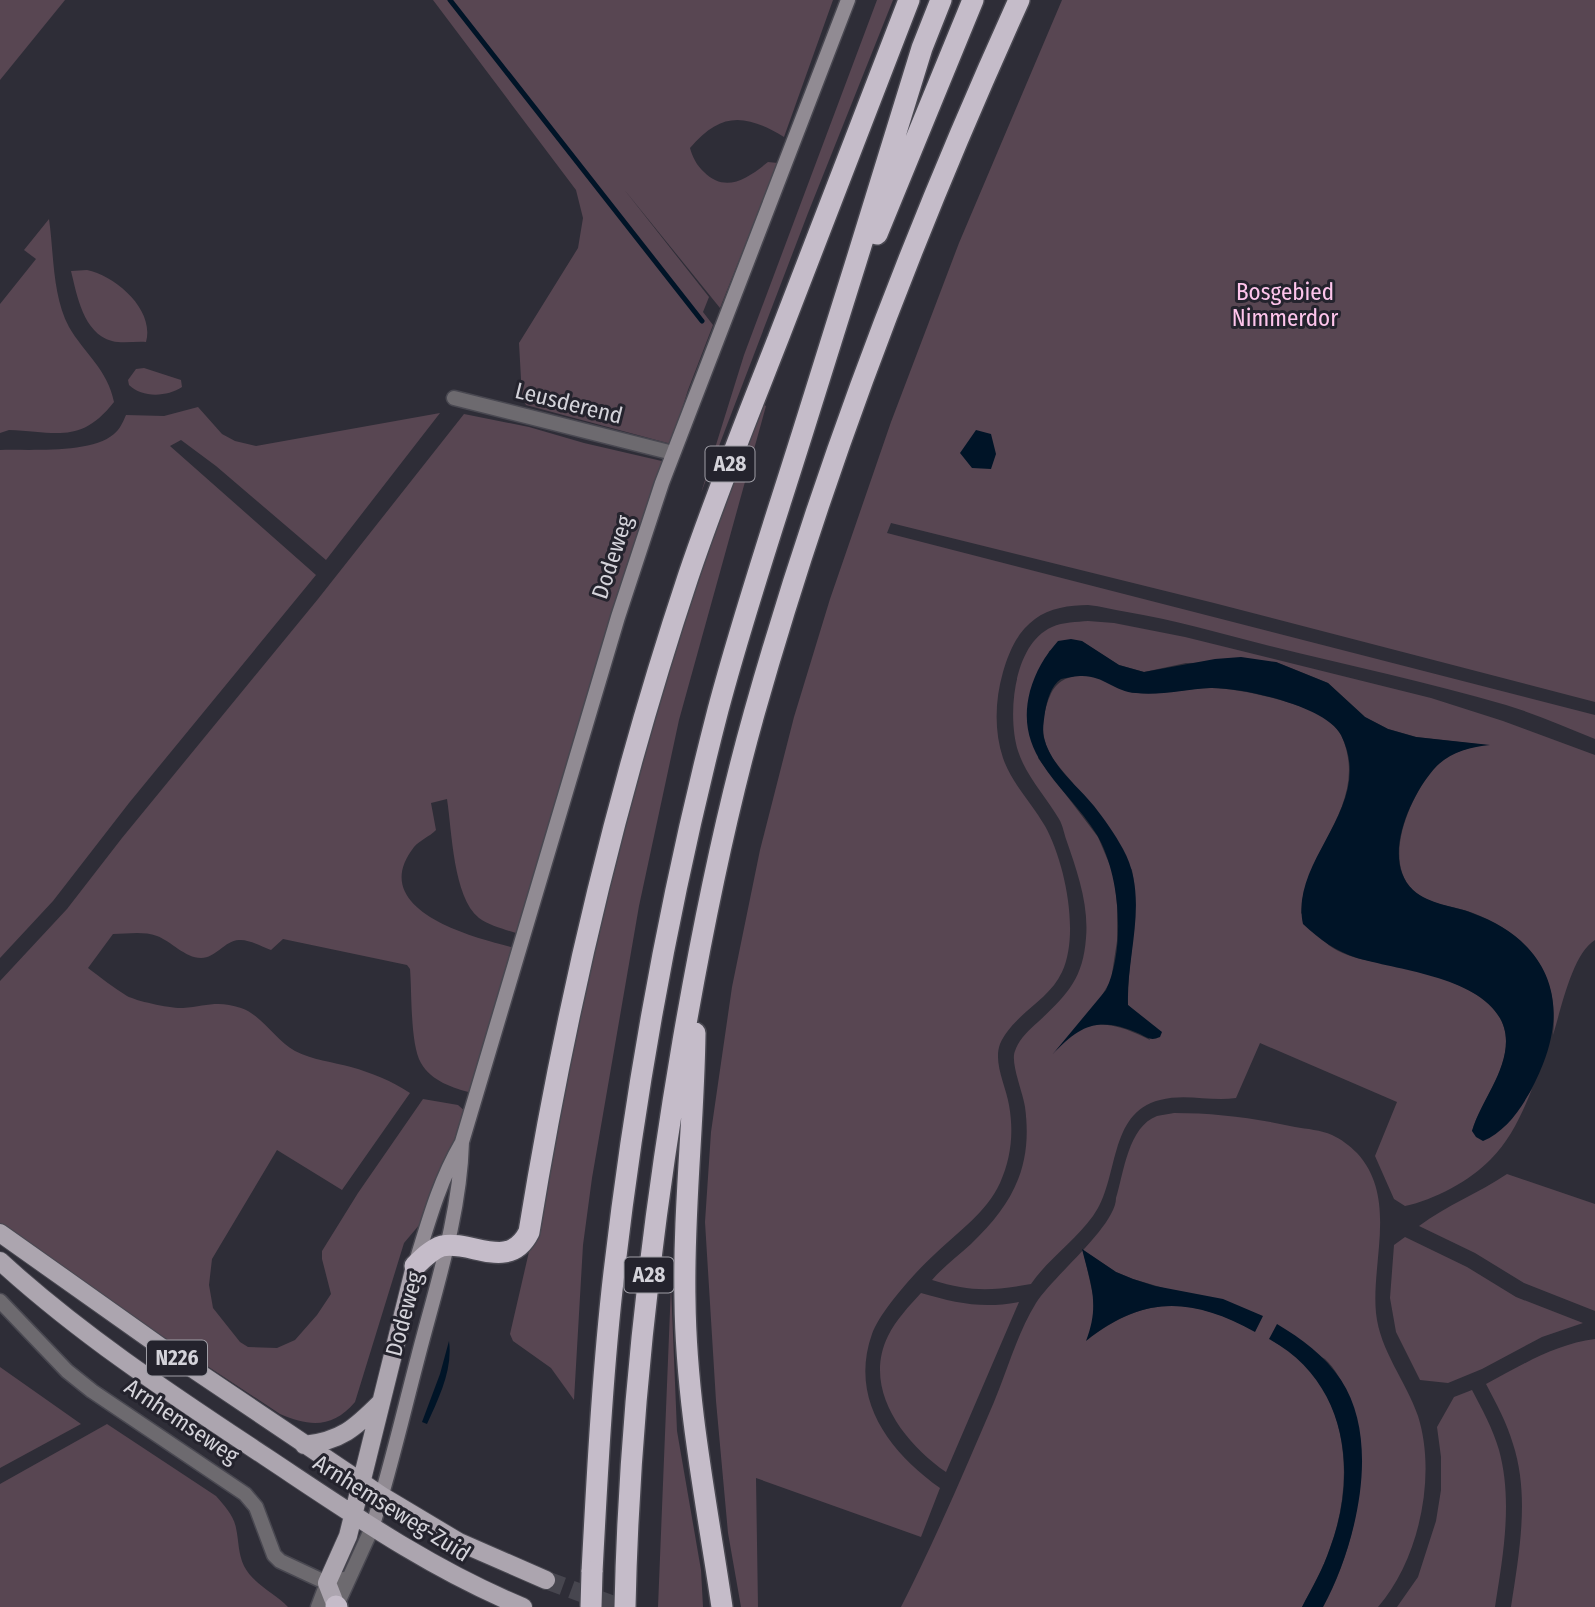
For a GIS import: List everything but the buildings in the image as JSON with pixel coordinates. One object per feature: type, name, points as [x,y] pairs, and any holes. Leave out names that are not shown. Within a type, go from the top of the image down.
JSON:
[{"type":"highway","name":"A28","points":[[447,1247],[508,1252],[519,1246],[529,1233],[546,1132],[591,918],[616,813],[650,698],[689,575],[732,457],[909,0]]},
{"type":"highway","name":"A28","points":[[591,1607],[599,1437],[612,1290],[638,1095],[661,965],[718,709],[772,526],[922,48],[941,0]]},
{"type":"highway","name":"A28","points":[[809,412],[853,295],[974,0]]},
{"type":"highway","name":"A28","points":[[625,1607],[632,1446],[644,1310],[664,1152],[695,968],[753,717],[848,416],[949,158],[1019,0]]},
{"type":"highway","name":"A28","points":[[695,968],[694,1103],[686,1205],[685,1323],[696,1442],[722,1607]]},
{"type":"highway","points":[[415,1266],[438,1248],[447,1247]]},
{"type":"main road","name":"Arnhemseweg-Zuid","points":[[0,1233],[104,1308],[382,1496],[459,1542],[546,1580]]},
{"type":"main road","name":"Arnhemseweg","points":[[0,1261],[97,1342],[241,1441]]},
{"type":"main road","name":"Dodeweg","points":[[327,1583],[348,1536],[415,1266]]},
{"type":"main road","points":[[304,1445],[344,1435],[380,1403]]},
{"type":"main road","name":"Arnhemseweg-Zuid","points":[[241,1441],[372,1528],[455,1576],[523,1607]]},
{"type":"main road","points":[[327,1583],[336,1607]]},
{"type":"street","name":"Dodeweg","points":[[415,1266],[438,1192],[462,1142],[614,630],[673,453],[848,0]]},
{"type":"street","name":"Leusderend","points":[[454,398],[673,453]]},
{"type":"street","name":"Dodeweg","points":[[372,1528],[447,1247],[461,1171],[462,1142]]},
{"type":"street","name":"Arnhemseweg","points":[[0,1301],[67,1371],[92,1391],[245,1494],[256,1507],[274,1555],[280,1561],[327,1583]]},
{"type":"street","points":[[336,1607],[372,1528]]},
{"type":"street","points":[[318,1607],[327,1583],[348,1578]]},
{"type":"green space","points":[[0,0],[65,0],[0,80]]},
{"type":"green space","points":[[433,0],[833,0],[784,137],[758,124],[734,120],[712,127],[690,148],[701,170],[720,182],[737,181],[768,162],[778,163],[720,308],[623,188],[709,297],[703,312],[713,325],[671,444],[526,405],[522,397],[519,343],[578,248],[583,218],[576,190]]},
{"type":"green space","points":[[877,0],[893,0],[701,493],[744,355]]},
{"type":"green space","name":"Bosgebied Nimmerdor","points":[[1062,0],[1595,0],[1595,702],[891,523],[887,533],[1595,715],[1595,739],[1506,705],[1145,615],[1088,605],[1074,606],[1047,612],[1023,630],[1008,657],[998,693],[998,737],[1007,767],[1045,826],[1059,859],[1070,919],[1067,956],[1056,982],[1013,1024],[1000,1044],[998,1059],[1009,1105],[1011,1135],[1007,1164],[1000,1183],[980,1213],[928,1260],[891,1303],[876,1325],[866,1358],[870,1402],[878,1422],[905,1458],[940,1488],[921,1537],[756,1478],[758,1607],[741,1607],[728,1533],[716,1401],[705,1222],[711,1132],[732,987],[760,850],[794,717],[830,599],[891,422],[959,243]]},
{"type":"green space","points":[[49,219],[63,315],[107,380],[114,402],[102,415],[79,430],[55,433],[9,430],[0,433],[0,304],[36,259],[24,250]]},
{"type":"green space","points":[[87,270],[110,279],[131,296],[145,318],[146,342],[112,341],[94,330],[83,312],[71,271]]},
{"type":"green space","points":[[144,368],[181,380],[182,387],[155,395],[134,389],[128,380],[136,369]]},
{"type":"green space","points":[[762,404],[766,406],[679,720],[639,906],[583,1245],[574,1400],[551,1368],[513,1341],[510,1334],[534,1230],[561,1072],[649,728],[736,471]]},
{"type":"green space","points":[[198,407],[222,434],[235,441],[256,446],[440,413],[326,560],[216,466],[181,440],[170,446],[316,575],[129,803],[53,901],[0,958],[0,450],[60,449],[91,445],[114,434],[126,415],[164,416]]},
{"type":"green space","points":[[464,414],[529,427],[666,462],[519,934],[483,921],[470,908],[455,863],[447,799],[431,803],[436,830],[414,847],[403,869],[403,888],[414,904],[431,917],[475,937],[515,948],[472,1093],[437,1079],[421,1063],[415,1044],[410,969],[407,965],[283,939],[271,950],[247,941],[234,941],[201,958],[189,955],[157,936],[135,933],[113,934],[88,968],[127,996],[146,1002],[178,1008],[219,1004],[249,1011],[295,1051],[367,1072],[410,1093],[342,1190],[277,1150],[212,1259],[209,1285],[213,1308],[240,1342],[248,1347],[277,1348],[295,1340],[317,1315],[331,1294],[322,1251],[358,1193],[423,1099],[458,1105],[466,1112],[420,1224],[404,1243],[355,1402],[347,1411],[330,1421],[311,1423],[280,1414],[0,1229],[0,981],[67,909]]},
{"type":"green space","points":[[1088,621],[1114,623],[1185,637],[1431,698],[1595,755],[1595,940],[1580,957],[1574,970],[1553,1035],[1554,1013],[1546,976],[1525,945],[1493,922],[1427,899],[1413,890],[1404,878],[1400,863],[1400,846],[1403,829],[1416,795],[1434,769],[1451,755],[1486,745],[1416,737],[1388,729],[1365,717],[1328,683],[1276,662],[1186,663],[1144,672],[1119,665],[1081,641],[1049,651],[1038,758],[1098,837],[1114,875],[1117,905],[1117,941],[1111,980],[1098,1002],[1065,1041],[1085,1027],[1096,1025],[1129,1030],[1150,1040],[1135,1012],[1128,1005],[1135,904],[1132,870],[1055,761],[1044,737],[1045,711],[1056,687],[1063,680],[1090,675],[1124,690],[1138,693],[1203,688],[1256,694],[1306,709],[1329,721],[1344,742],[1349,766],[1347,788],[1341,809],[1304,891],[1301,913],[1333,948],[1363,959],[1444,979],[1474,993],[1497,1013],[1504,1026],[1505,1053],[1498,1076],[1472,1131],[1510,1121],[1532,1089],[1510,1135],[1498,1152],[1482,1167],[1451,1188],[1405,1206],[1394,1199],[1375,1156],[1397,1102],[1260,1043],[1236,1098],[1189,1097],[1160,1100],[1143,1107],[1131,1119],[1123,1133],[1107,1185],[1093,1216],[1031,1284],[992,1289],[958,1287],[932,1280],[986,1229],[998,1214],[1009,1199],[1023,1166],[1027,1128],[1014,1062],[1015,1051],[1025,1035],[1072,985],[1084,952],[1086,913],[1078,875],[1060,822],[1031,778],[1018,751],[1013,719],[1016,682],[1029,649],[1039,636],[1052,627]]},
{"type":"green space","points":[[1172,1113],[1205,1114],[1265,1121],[1323,1132],[1339,1139],[1357,1153],[1369,1171],[1377,1190],[1380,1210],[1375,1293],[1378,1327],[1418,1416],[1426,1465],[1420,1516],[1414,1542],[1404,1566],[1378,1607],[1323,1607],[1344,1558],[1358,1503],[1360,1447],[1356,1420],[1344,1386],[1325,1359],[1270,1339],[1293,1354],[1312,1373],[1336,1418],[1342,1444],[1344,1470],[1338,1523],[1324,1563],[1302,1607],[901,1607],[961,1479],[1029,1315],[1044,1292],[1106,1222],[1113,1209],[1133,1140],[1147,1122],[1157,1116]],"holes":[[[1083,1250],[1116,1272],[1133,1279],[1262,1317],[1255,1331],[1232,1320],[1189,1307],[1149,1308],[1109,1325],[1087,1340],[1094,1320],[1093,1295]]]},
{"type":"green space","points":[[1507,1174],[1595,1204],[1595,1311],[1524,1283],[1475,1253],[1419,1226]]},
{"type":"green space","points":[[1405,1237],[1467,1267],[1516,1297],[1583,1323],[1542,1337],[1482,1369],[1448,1383],[1420,1380],[1396,1332],[1390,1298],[1394,1245]]},
{"type":"green space","points":[[671,1286],[677,1431],[701,1570],[703,1607],[658,1607]]},
{"type":"green space","points":[[921,1293],[969,1304],[1019,1302],[946,1472],[930,1460],[902,1430],[884,1395],[880,1376],[881,1356],[888,1336]]},
{"type":"green space","points":[[1595,1339],[1595,1607],[1511,1607],[1521,1525],[1521,1484],[1511,1436],[1486,1384],[1552,1350]]},
{"type":"green space","points":[[0,1367],[81,1424],[0,1468]]},
{"type":"green space","points":[[1472,1390],[1497,1442],[1503,1469],[1505,1528],[1495,1607],[1397,1607],[1418,1577],[1436,1521],[1441,1490],[1437,1427],[1454,1397]]},
{"type":"green space","points":[[107,1424],[216,1496],[233,1519],[241,1557],[248,1573],[288,1607],[0,1607],[0,1484]]},
{"type":"water","points":[[976,430],[991,434],[996,454],[991,469],[972,468],[960,453]]},
{"type":"water","points":[[1058,641],[1082,641],[1119,665],[1144,672],[1241,657],[1276,662],[1328,683],[1365,717],[1388,729],[1416,737],[1490,745],[1459,752],[1445,759],[1433,770],[1408,812],[1402,829],[1399,862],[1404,877],[1413,890],[1434,902],[1472,913],[1517,937],[1533,953],[1544,972],[1551,992],[1554,1014],[1551,1038],[1533,1086],[1520,1108],[1503,1128],[1483,1141],[1472,1131],[1498,1076],[1505,1053],[1506,1041],[1501,1020],[1488,1004],[1470,991],[1447,981],[1349,955],[1303,924],[1302,900],[1308,877],[1341,809],[1348,786],[1349,761],[1341,735],[1319,715],[1282,700],[1241,691],[1210,688],[1145,694],[1082,676],[1061,679],[1052,689],[1043,725],[1047,748],[1058,766],[1109,827],[1131,868],[1136,906],[1128,1005],[1162,1032],[1160,1037],[1152,1039],[1113,1025],[1092,1026],[1072,1036],[1052,1055],[1106,990],[1116,954],[1118,933],[1115,890],[1105,851],[1085,817],[1046,769],[1029,734],[1027,714],[1035,677]]},
{"type":"water","points":[[1082,1249],[1116,1272],[1133,1279],[1223,1299],[1263,1316],[1255,1332],[1210,1312],[1168,1306],[1128,1315],[1086,1341],[1093,1316],[1093,1295]]},
{"type":"water","points":[[1277,1324],[1312,1348],[1341,1380],[1353,1405],[1360,1433],[1360,1494],[1354,1525],[1346,1555],[1323,1607],[1302,1607],[1324,1563],[1339,1519],[1344,1489],[1344,1459],[1339,1430],[1330,1403],[1315,1379],[1295,1357],[1269,1339]]},
{"type":"water","points":[[449,1341],[447,1373],[427,1424],[422,1422]]},
{"type":"waterway","points":[[450,0],[702,321]]},
{"type":"tunnel","points":[[546,1580],[619,1607]]}]
